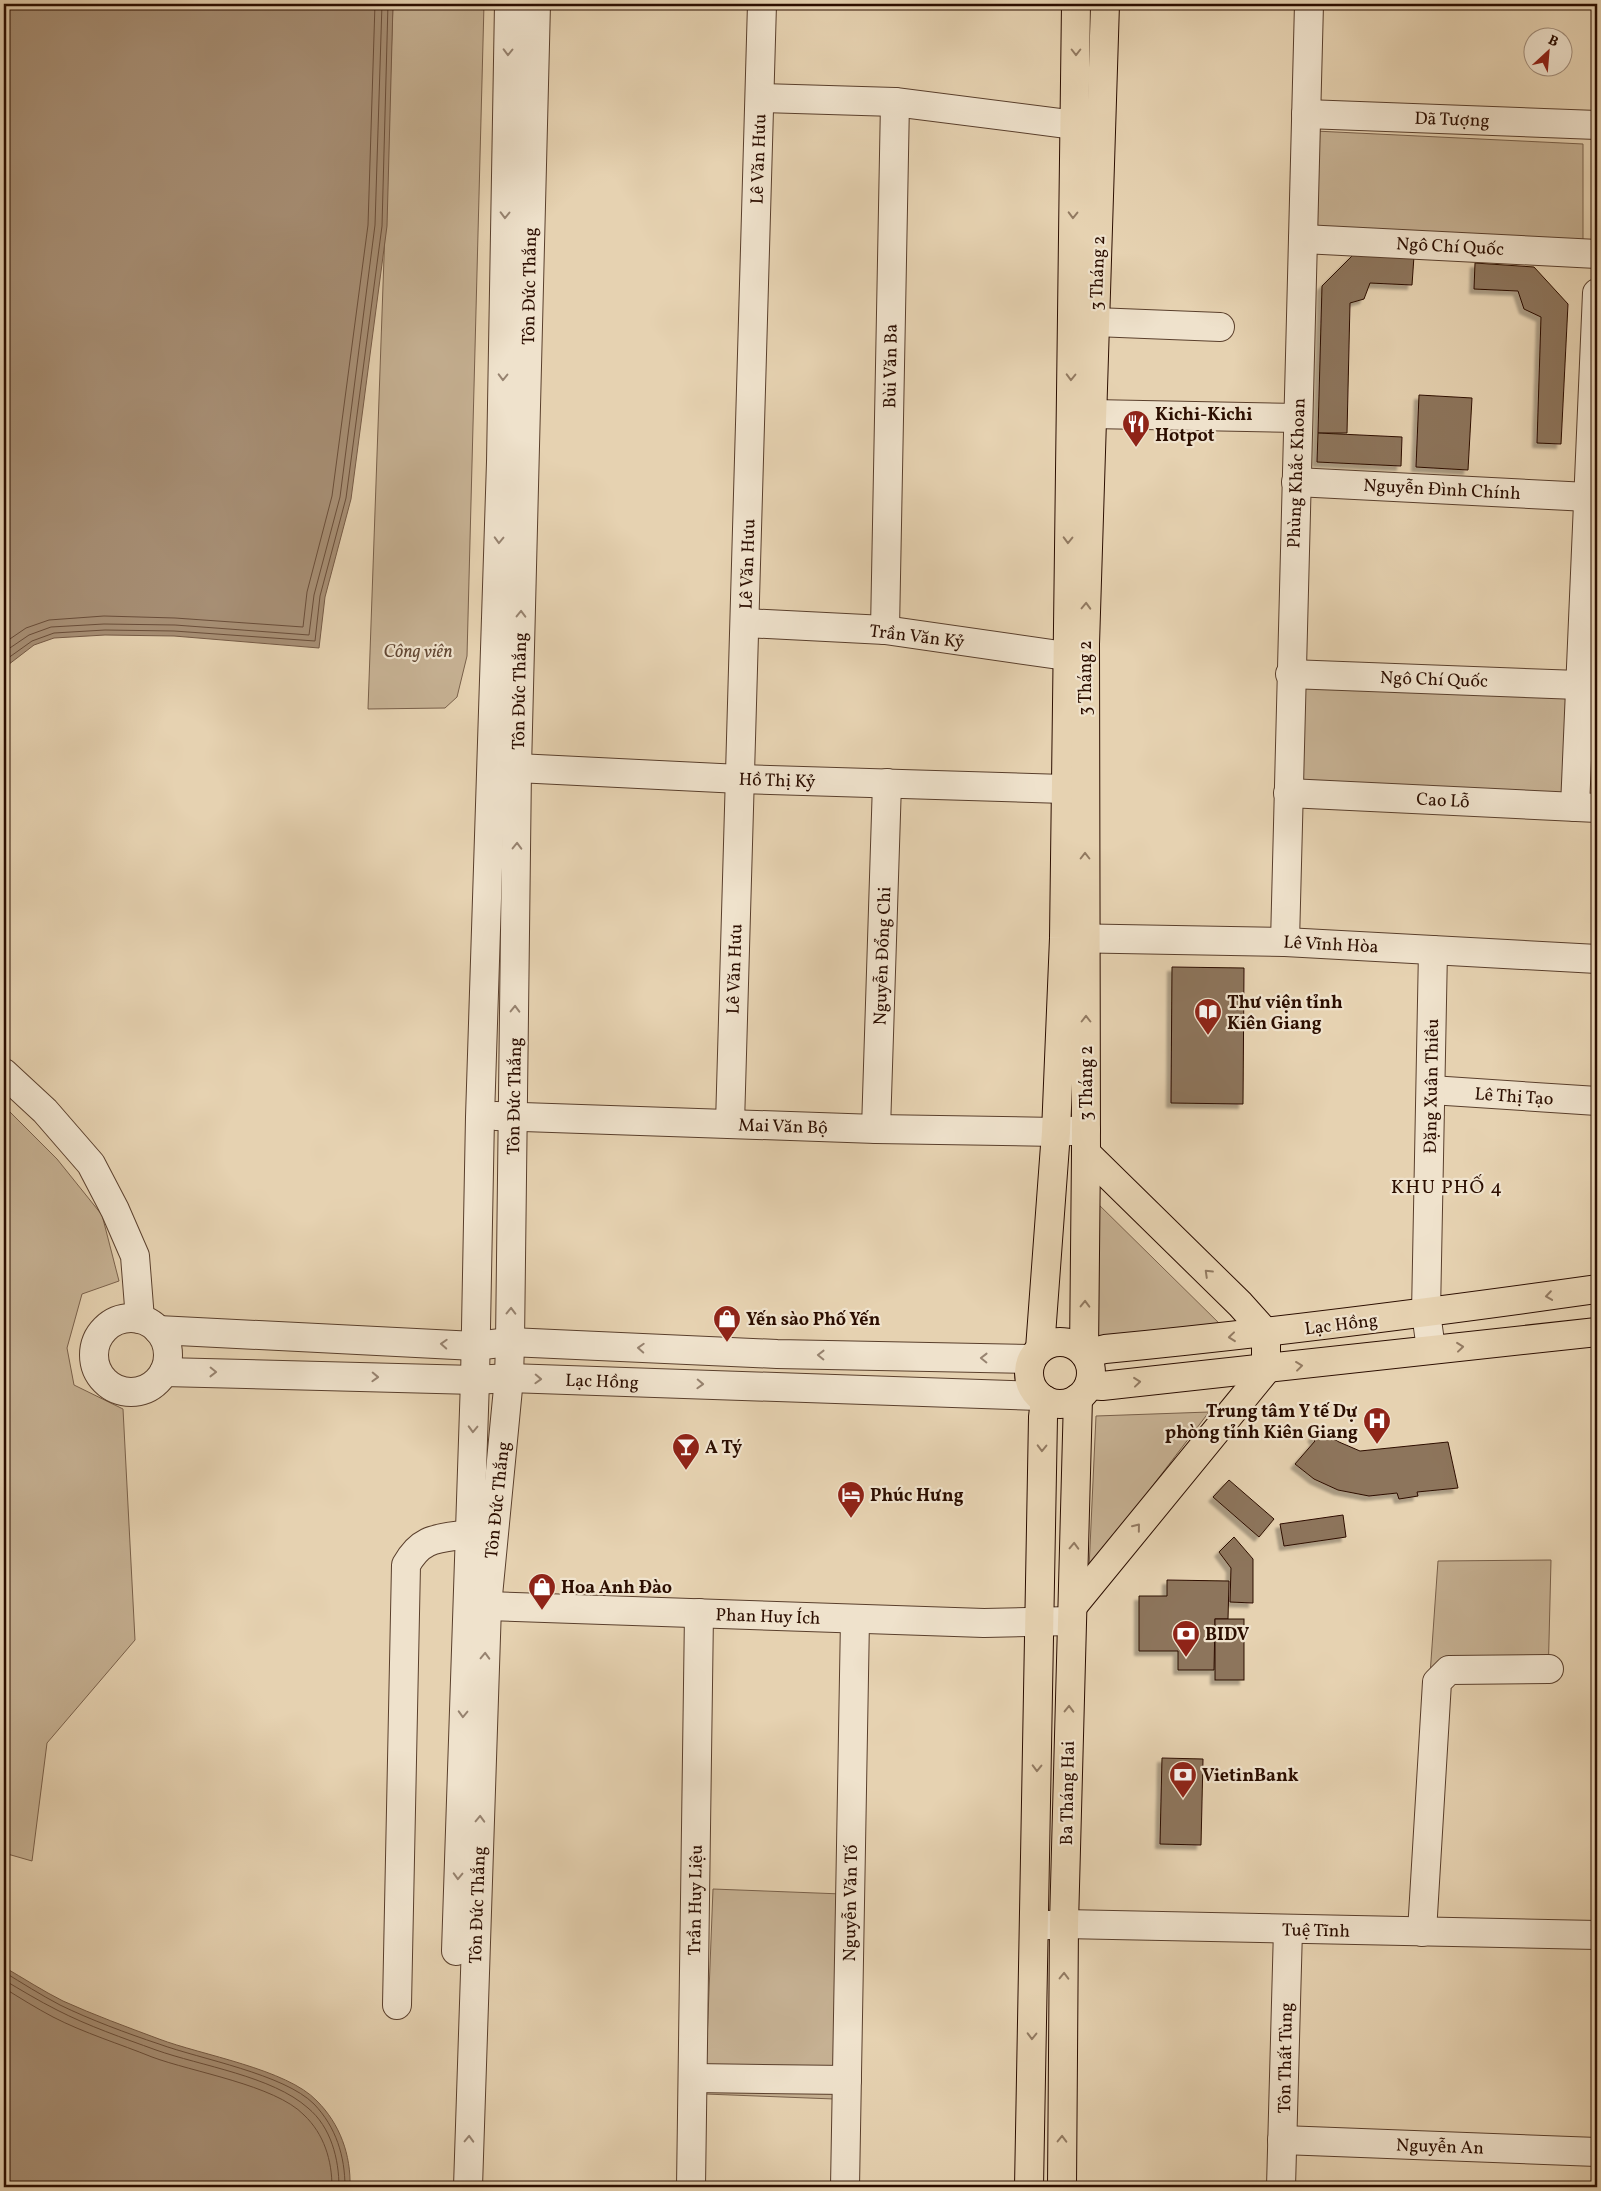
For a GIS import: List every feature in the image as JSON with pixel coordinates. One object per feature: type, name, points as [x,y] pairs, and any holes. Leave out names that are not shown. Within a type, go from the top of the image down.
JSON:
[{"type":"main road","name":"3 Tháng 2","points":[[1036,1354],[1074,938],[1076,650],[1070,429],[1076,4]]},
{"type":"main road","name":"3 Tháng 2","points":[[1084,1353],[1086,1141],[1064,790],[1076,650],[1092,414],[1106,4]]},
{"type":"main road","points":[[1072,1613],[1266,1370],[1266,1333],[1086,1141]]},
{"type":"main road","name":"Lạc Hồng","points":[[1084,1353],[1105,1349],[1266,1333],[1597,1289]]},
{"type":"main road","name":"Lạc Hồng","points":[[1083,1392],[1102,1386],[1266,1370],[1431,1349],[1597,1332]]},
{"type":"main road","points":[[1063,1342],[1074,1345],[1084,1353],[1091,1369],[1083,1392],[1062,1404],[1042,1398],[1034,1390],[1029,1374],[1036,1354],[1051,1343],[1063,1342]]},
{"type":"main road","name":"Ba Tháng Hai","points":[[1062,2187],[1064,1924],[1072,1613],[1083,1392]]},
{"type":"main road","name":"Ba Tháng Hai","points":[[1029,2187],[1042,1398]]},
{"type":"street","name":"Tôn Đức Thắng","points":[[450,2187],[477,1609],[509,1378],[510,1342],[514,1115],[504,770],[502,452],[508,4]]},
{"type":"street","name":"Tôn Đức Thắng","points":[[468,2187],[477,1609],[470,1534],[480,1117],[504,770],[536,4]]},
{"type":"street","name":"Lê Văn Hưu","points":[[730,1124],[762,4]]},
{"type":"street","name":"Phùng Khắc Khoan","points":[[1284,942],[1309,4]]},
{"type":"street","points":[[760,98],[895,102],[1075,126],[1102,112]]},
{"type":"street","name":"Bùi Văn Ba","points":[[885,630],[895,102]]},
{"type":"street","name":"Dã Tượng","points":[[1306,114],[1597,125]]},
{"type":"street","name":"Ngô Chí Quốc","points":[[1303,239],[1597,254]]},
{"type":"street","points":[[1586,807],[1579,685],[1597,293]]},
{"type":"street","points":[[1095,322],[1220,327]]},
{"type":"street","points":[[1070,429],[1092,414],[1298,418]]},
{"type":"street","name":"Nguyễn Đình Chính","points":[[1296,482],[1588,497]]},
{"type":"street","name":"Trần Văn Kỷ","points":[[745,623],[885,630],[1076,650]]},
{"type":"street","name":"Ngô Chí Quốc","points":[[1290,674],[1579,685]]},
{"type":"street","name":"Hồ Thị Kỷ","points":[[504,770],[1064,790]]},
{"type":"street","name":"Nguyễn Đổng Chi","points":[[876,1129],[888,783]]},
{"type":"street","name":"Cao Lỗ","points":[[1288,793],[1586,807]]},
{"type":"street","name":"Lê Vĩnh Hòa","points":[[1074,938],[1284,942],[1597,958]]},
{"type":"street","name":"Đặng Xuân Thiều","points":[[1431,1349],[1426,1313],[1434,950]]},
{"type":"street","points":[[4,1073],[45,1111],[91,1164],[115,1210],[135,1256],[149,1325]]},
{"type":"street","name":"Lê Thị Tạo","points":[[1430,1090],[1597,1101]]},
{"type":"street","name":"Mai Văn Bộ","points":[[480,1117],[514,1115],[876,1129],[1056,1132],[1086,1141]]},
{"type":"street","points":[[128,1318],[149,1325],[165,1341],[168,1353],[164,1372],[157,1382],[146,1389],[126,1392],[114,1388],[104,1381],[96,1370],[93,1357],[95,1344],[104,1328],[115,1321],[128,1318]]},
{"type":"street","name":"Lạc Hồng","points":[[149,1325],[475,1346],[510,1342],[777,1354],[1036,1354]]},
{"type":"street","points":[[776,1386],[777,1354]]},
{"type":"street","name":"Lạc Hồng","points":[[164,1372],[475,1380],[509,1378],[776,1386],[1042,1398]]},
{"type":"street","points":[[397,2005],[406,1565],[415,1550],[430,1540],[470,1534]]},
{"type":"street","name":"Phan Huy Ích","points":[[477,1609],[699,1613],[984,1623],[1039,1622],[1072,1613]]},
{"type":"street","name":"Trần Huy Liệu","points":[[691,2187],[699,1613]]},
{"type":"street","name":"Nguyễn Văn Tố","points":[[845,2187],[856,1619]]},
{"type":"street","points":[[1422,1932],[1436,1682],[1449,1670],[1549,1669]]},
{"type":"street","name":"Tuệ Tĩnh","points":[[1034,1926],[1064,1924],[1597,1935]]},
{"type":"street","name":"Tôn Thất Tùng","points":[[1281,2187],[1288,1929]]},
{"type":"street","points":[[693,2078],[847,2080]]},
{"type":"street","name":"Nguyễn An","points":[[1282,2140],[1597,2152]]},
{"type":"green space","name":"Công viên","points":[[393,4],[484,4],[467,656],[457,697],[445,708],[368,709]]},
{"type":"green space","points":[[1315,131],[1583,144],[1583,254],[1311,239]]},
{"type":"green space","points":[[1300,684],[1571,697],[1561,804],[1300,792]]},
{"type":"green space","points":[[4,1106],[57,1159],[102,1215],[119,1281],[82,1294],[67,1348],[74,1385],[123,1409],[135,1640],[47,1743],[32,1861],[4,1853]]},
{"type":"green space","points":[[1092,1198],[1224,1328],[1091,1342]]},
{"type":"green space","points":[[1209,1412],[1089,1569],[1096,1416]]},
{"type":"green space","points":[[1551,1560],[1548,1681],[1430,1675],[1438,1561]]},
{"type":"green space","points":[[713,1889],[842,1894],[834,2099],[705,2094]]},
{"type":"water","points":[[4,4],[393,4],[387,226],[351,499],[325,597],[319,648],[174,636],[105,635],[54,638],[34,645],[4,668]]},
{"type":"water","points":[[4,1967],[63,2001],[87,2011],[159,2039],[265,2072],[286,2080],[303,2090],[325,2110],[338,2130],[346,2152],[350,2187],[4,2187]]},
{"type":"building","points":[[1354,254],[1414,256],[1412,285],[1370,283],[1364,299],[1350,303],[1347,433],[1318,433],[1322,286]]},
{"type":"building","points":[[1475,263],[1534,267],[1568,304],[1561,444],[1537,443],[1541,317],[1524,309],[1518,291],[1474,289]]},
{"type":"building","points":[[1419,395],[1472,398],[1468,470],[1416,467]]},
{"type":"building","points":[[1318,433],[1402,437],[1401,466],[1317,462]]},
{"type":"building","name":"Thư viện tỉnh Kiên Giang","points":[[1172,967],[1244,968],[1243,1104],[1171,1103]]},
{"type":"building","points":[[1319,1430],[1339,1442],[1360,1451],[1448,1442],[1458,1488],[1417,1492],[1418,1496],[1399,1499],[1397,1493],[1369,1496],[1338,1490],[1314,1479],[1295,1464],[1315,1441],[1312,1437]]},
{"type":"building","points":[[1229,1480],[1274,1519],[1259,1537],[1213,1497]]},
{"type":"building","points":[[1343,1515],[1346,1537],[1284,1546],[1280,1524]]},
{"type":"building","points":[[1234,1537],[1253,1559],[1253,1603],[1230,1602],[1231,1568],[1219,1552]]},
{"type":"building","points":[[1167,1580],[1229,1581],[1228,1619],[1215,1619],[1214,1670],[1178,1670],[1178,1651],[1139,1651],[1139,1596],[1167,1596]]},
{"type":"building","points":[[1215,1619],[1244,1619],[1244,1680],[1215,1680]]},
{"type":"building","points":[[1162,1758],[1203,1759],[1201,1845],[1160,1844]]},
{"type":"place","name":"Kichi-Kichi Hotpot","points":[[1136,448]]},
{"type":"place","name":"Thư viện tỉnh Kiên Giang","points":[[1208,1036]]},
{"type":"place","name":"Yến sào Phố Yến","points":[[727,1343]]},
{"type":"place","name":"Trung tâm Y tế Dự phòng tỉnh Kiên Giang","points":[[1377,1445]]},
{"type":"place","name":"A Tý","points":[[686,1471]]},
{"type":"place","name":"Phúc Hưng","points":[[851,1519]]},
{"type":"place","name":"Hoa Anh Đào","points":[[542,1611]]},
{"type":"place","name":"BIDV","points":[[1186,1658]]},
{"type":"place","name":"VietinBank","points":[[1183,1799]]},
{"type":"district","name":"KHU PHỐ 4","points":[[1447,1186]]}]
